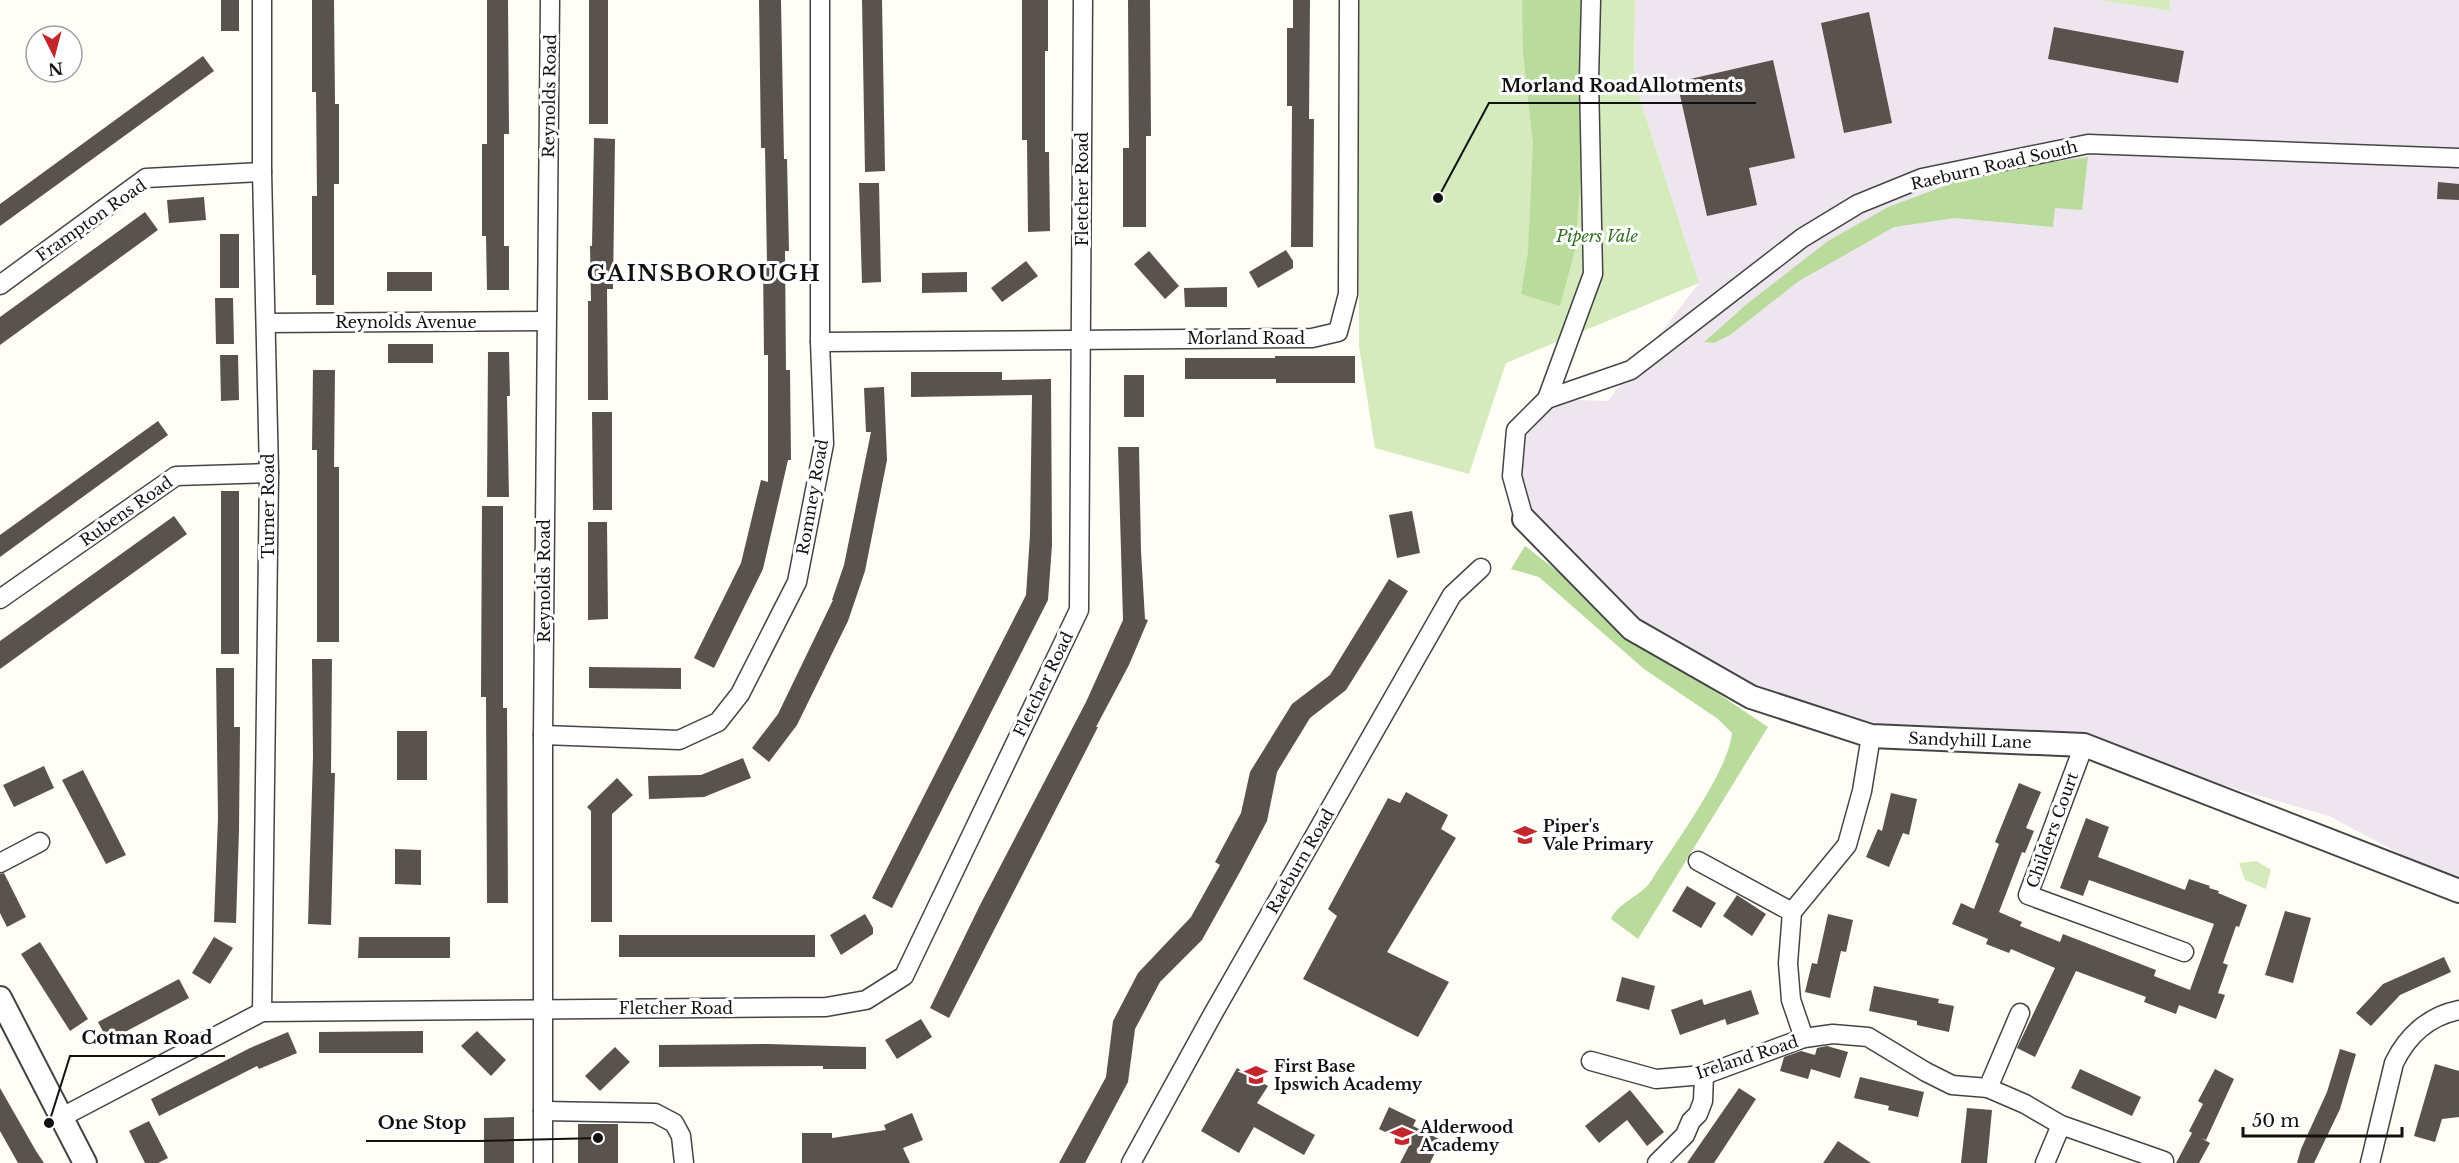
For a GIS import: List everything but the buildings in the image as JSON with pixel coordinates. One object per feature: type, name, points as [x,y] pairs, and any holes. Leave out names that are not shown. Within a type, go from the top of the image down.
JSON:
[{"type":"street","name":"Turner Road","points":[[262,0],[262,172],[269,473],[262,1012]]},
{"type":"street","name":"Reynolds Road","points":[[543,1163],[543,735],[550,0]]},
{"type":"street","name":"Romney Road","points":[[543,735],[679,740],[718,722],[740,694],[797,582],[824,444],[820,342],[820,0]]},
{"type":"street","name":"Fletcher Road","points":[[262,1012],[826,1007],[866,1000],[904,976],[1079,610],[1083,0]]},
{"type":"street","name":"Morland Road","points":[[820,342],[1312,338],[1338,332],[1348,294],[1349,0]]},
{"type":"street","points":[[1547,399],[1593,274],[1589,79],[1591,0]]},
{"type":"street","name":"Raeburn Road South","points":[[1524,519],[1512,476],[1516,430],[1547,399],[1631,370],[1802,238],[1858,204],[1922,178],[2088,144],[2459,158]]},
{"type":"street","name":"Frampton Road","points":[[0,285],[146,178],[262,172]]},
{"type":"street","name":"Reynolds Avenue","points":[[266,323],[546,321]]},
{"type":"street","name":"Rubens Road","points":[[0,599],[176,476],[269,473]]},
{"type":"street","name":"Sandyhill Lane","points":[[1524,519],[1632,629],[1751,697],[1871,736],[2084,745],[2459,891]]},
{"type":"street","name":"Raeburn Road","points":[[1131,1163],[1219,1002],[1452,595],[1481,568]]},
{"type":"street","points":[[1803,1038],[1791,1000],[1788,963],[1792,912],[1847,845],[1862,790],[1871,736]]},
{"type":"street","name":"Childers Court","points":[[2084,745],[2028,895],[2184,952]]},
{"type":"street","points":[[0,863],[40,842]]},
{"type":"street","points":[[1698,861],[1792,912]]},
{"type":"street","points":[[0,998],[85,1163]]},
{"type":"street","points":[[2370,1163],[2398,1054],[2410,1037],[2422,1027],[2435,1018],[2459,1010]]},
{"type":"street","points":[[62,1117],[262,1012]]},
{"type":"street","points":[[1988,1088],[2019,1013]]},
{"type":"street","name":"Ireland Road","points":[[1591,1061],[1656,1079],[1704,1074],[1803,1038],[1833,1034],[1868,1037],[1952,1085],[1988,1088],[2128,1156],[2164,1161]]},
{"type":"street","points":[[1658,1163],[1685,1135],[1691,1121],[1698,1114],[1703,1101],[1704,1074]]},
{"type":"street","points":[[543,1111],[655,1113],[674,1123],[681,1136],[684,1163]]},
{"type":"street","points":[[2045,1163],[2061,1125]]},
{"type":"shaded area","points":[[1635,0],[2098,0],[2171,11],[2169,0],[2459,0],[2459,876],[2434,872],[2329,816],[2084,745],[1871,736],[1751,697],[1632,629],[1524,519],[1516,430],[1547,399],[1608,401],[1699,283],[1634,80]]},
{"type":"green space","name":"Pipers Vale","points":[[1359,0],[1635,0],[1634,80],[1699,283],[1506,363],[1469,474],[1375,448],[1359,346]]},
{"type":"green space","points":[[1522,0],[1581,0],[1580,185],[1575,250],[1560,306],[1521,294],[1528,252],[1533,143],[1523,52]]},
{"type":"green space","points":[[2098,0],[2169,0],[2171,11]]},
{"type":"green space","points":[[2088,157],[2082,210],[2055,208],[2053,227],[1955,218],[1894,227],[1799,281],[1730,335],[1714,343],[1704,342],[1748,303],[1828,241],[1888,207],[1983,172]]},
{"type":"green space","points":[[1525,546],[1671,662],[1768,727],[1638,939],[1611,919],[1618,909],[1649,884],[1684,831],[1721,768],[1732,733],[1718,719],[1644,669],[1539,577],[1511,569]]},
{"type":"green space","points":[[2257,861],[2271,870],[2266,889],[2245,880],[2239,863]]},
{"type":"place","name":"Morland RoadAllotments","points":[[1438,198]]},
{"type":"place","name":"Piper's Vale Primary","points":[[1525,835]]},
{"type":"place","name":"First Base Ipswich Academy","points":[[1256,1075]]},
{"type":"place","name":"Cotman Road","points":[[49,1123]]},
{"type":"place","name":"Alderwood Academy","points":[[1402,1136]]},
{"type":"place","name":"One Stop","points":[[598,1138]]},
{"type":"district","name":"GAINSBOROUGH","points":[[704,273]]}]
